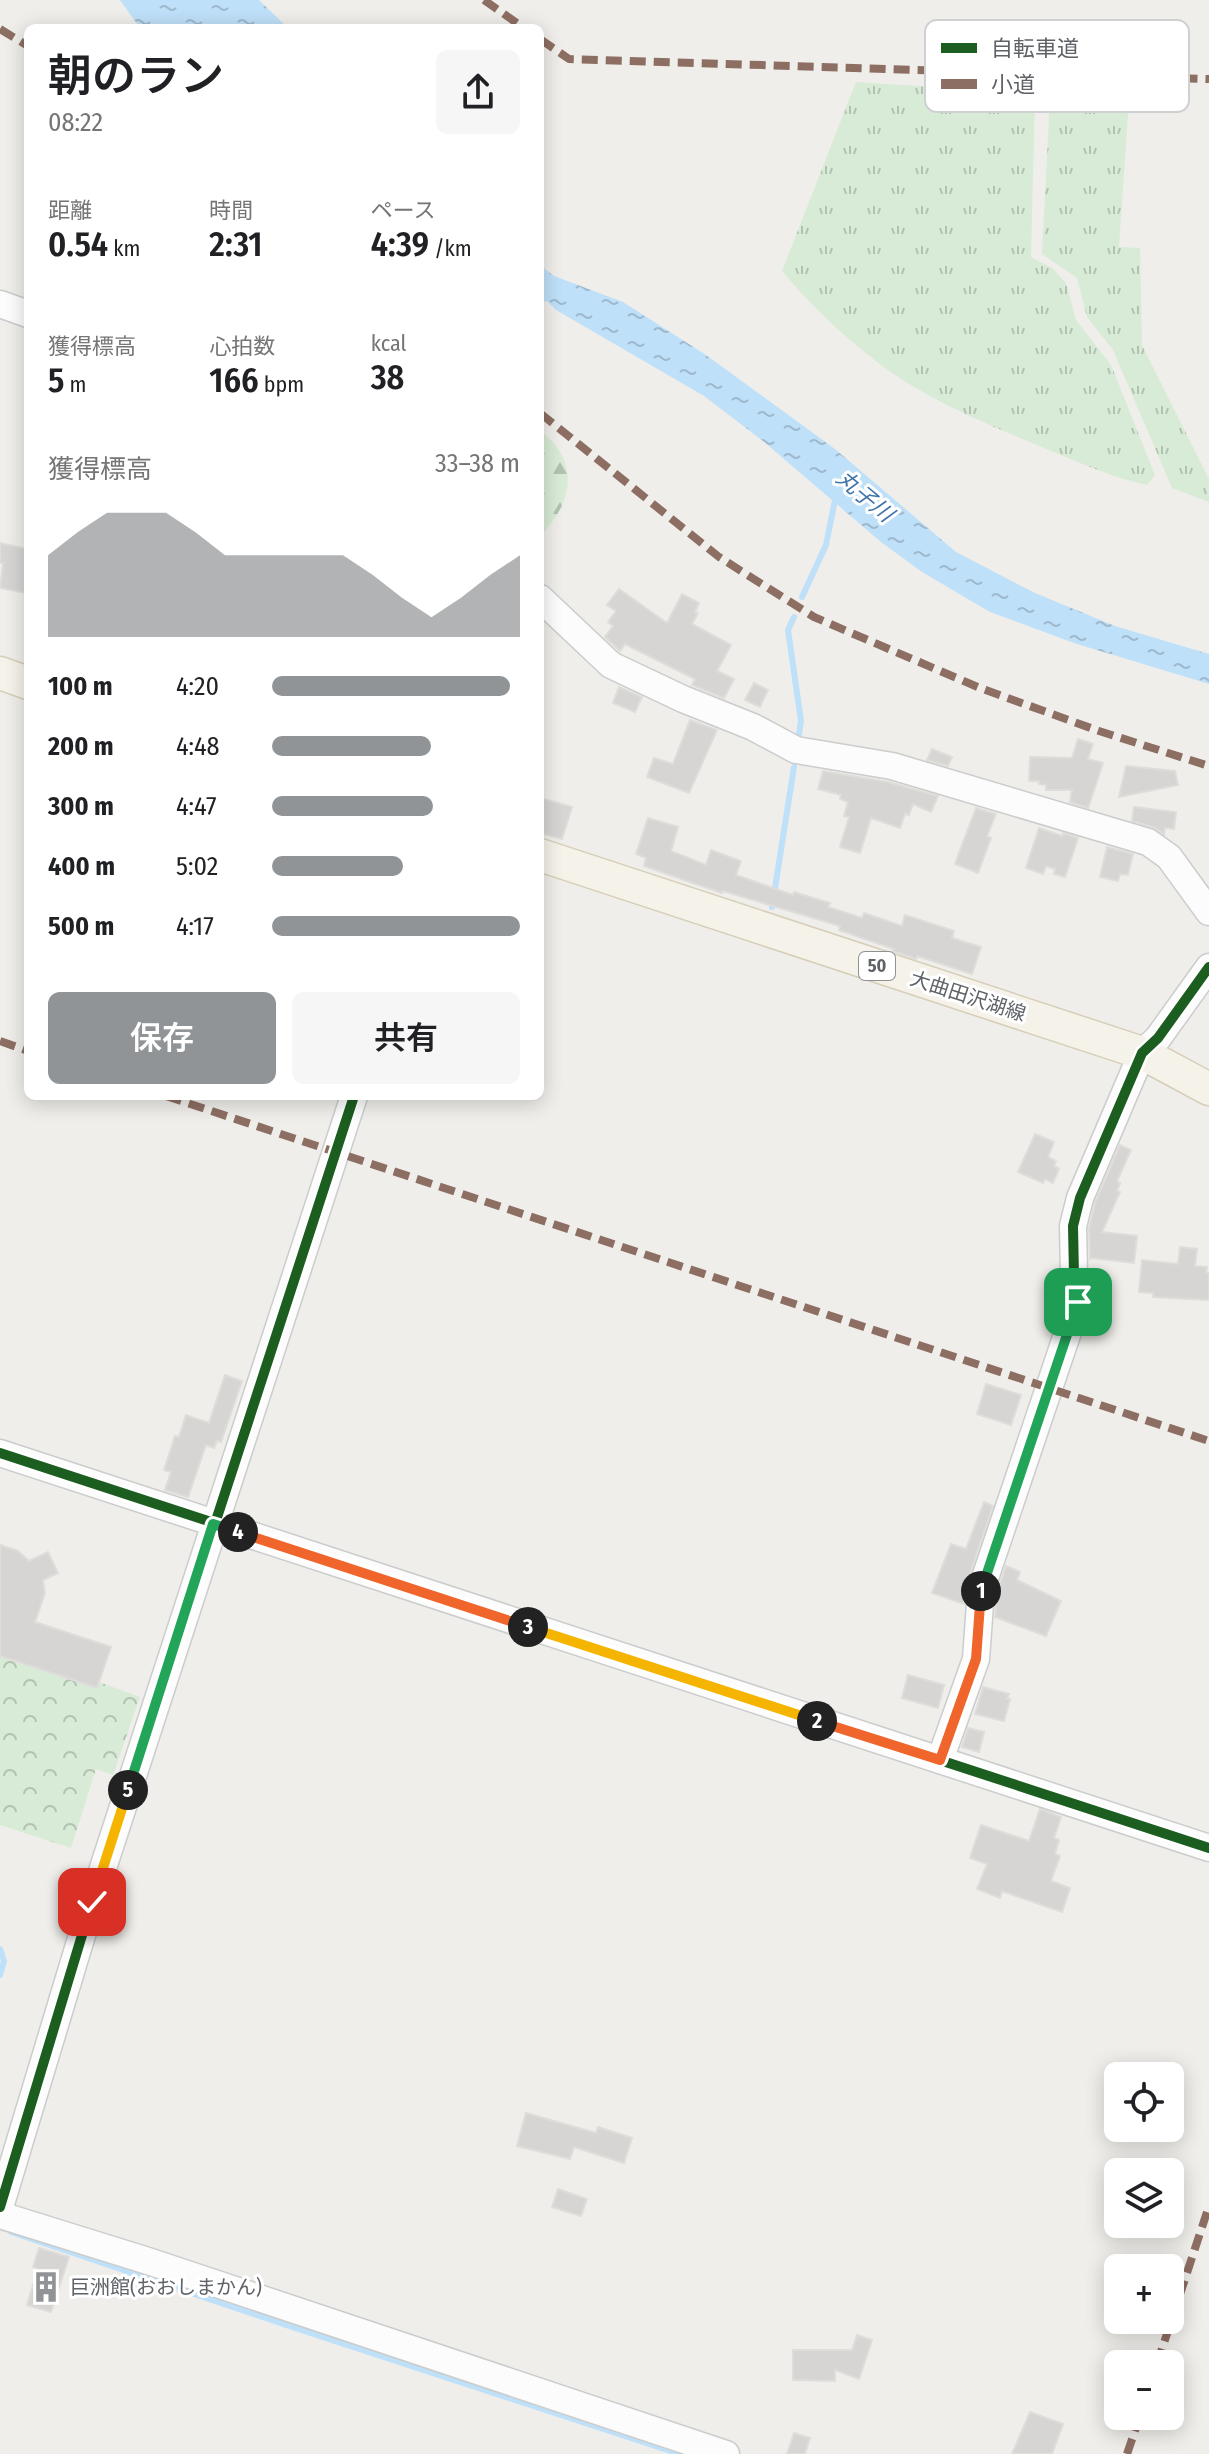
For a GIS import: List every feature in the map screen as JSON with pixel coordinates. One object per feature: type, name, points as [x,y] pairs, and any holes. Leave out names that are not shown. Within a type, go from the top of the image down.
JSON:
[{"type":"main road","points":[[0,673],[24,682]]},
{"type":"main road","name":"大曲田沢湖線","points":[[544,856],[1142,1053],[1209,1089]]},
{"type":"street","points":[[0,304],[24,313]]},
{"type":"street","points":[[544,602],[611,665],[753,727],[796,750],[892,766],[1148,842],[1169,857],[1209,912]]},
{"type":"street","points":[[940,1760],[976,1659],[981,1590],[1078,1302],[1073,1226],[1080,1198],[1142,1053],[1158,1038],[1209,967]]},
{"type":"street","points":[[0,2207],[92,1902],[353,1100]]},
{"type":"street","points":[[0,1453],[1209,1848]]},
{"type":"street","points":[[0,2215],[148,2261],[726,2454]]},
{"type":"green space","points":[[856,82],[925,87],[925,112],[1035,112],[1031,257],[1052,268],[1066,283],[1076,320],[1111,365],[1155,475],[1147,485],[1109,474],[968,415],[921,391],[883,367],[847,337],[782,271]]},
{"type":"green space","points":[[1049,112],[1128,112],[1119,247],[1140,248],[1142,345],[1209,479],[1209,502],[1172,488],[1113,350],[1087,317],[1077,278],[1042,254]]},
{"type":"green space","points":[[544,434],[562,455],[567,469],[565,496],[544,531]]},
{"type":"green space","points":[[0,1656],[97,1688],[99,1682],[140,1697],[113,1775],[96,1769],[71,1848],[0,1825]]},
{"type":"water","points":[[120,0],[259,0],[284,24],[137,24]]},
{"type":"water","name":"丸子川","points":[[544,268],[554,276],[623,302],[706,355],[835,449],[956,552],[1035,593],[1115,626],[1209,654],[1209,684],[1074,643],[990,612],[922,572],[881,542],[763,441],[704,396],[556,310],[544,302]]},
{"type":"building","points":[[0,543],[24,548],[24,593],[0,588],[3,563],[0,563]]},
{"type":"building","points":[[619,589],[667,623],[682,594],[699,603],[692,624],[731,645],[717,671],[734,679],[724,698],[692,685],[695,679],[625,644],[620,651],[605,637],[613,626],[608,622],[616,611],[607,605]]},
{"type":"building","points":[[754,683],[768,690],[760,707],[745,700]]},
{"type":"building","points":[[619,687],[642,697],[635,712],[613,703]]},
{"type":"building","points":[[690,720],[717,730],[689,793],[647,777],[654,758],[673,764]]},
{"type":"building","points":[[1078,739],[1093,744],[1088,759],[1103,763],[1088,808],[1070,802],[1072,790],[1046,790],[1046,785],[1039,784],[1039,781],[1029,781],[1030,757],[1072,758]]},
{"type":"building","points":[[932,749],[952,757],[948,766],[927,760]]},
{"type":"building","points":[[1126,766],[1175,771],[1178,785],[1119,797]]},
{"type":"building","points":[[823,771],[888,782],[938,796],[931,812],[913,804],[900,828],[871,818],[860,853],[840,847],[849,817],[844,816],[848,802],[840,799],[841,795],[818,789]]},
{"type":"building","points":[[544,799],[572,807],[562,839],[544,834]]},
{"type":"building","points":[[1134,807],[1176,812],[1174,829],[1165,828],[1164,834],[1132,821]]},
{"type":"building","points":[[976,808],[996,814],[978,873],[955,864]]},
{"type":"building","points":[[648,818],[678,827],[671,851],[706,865],[711,850],[741,861],[736,875],[793,895],[794,892],[830,903],[828,907],[862,918],[864,913],[902,926],[905,915],[954,931],[952,938],[981,947],[972,974],[893,951],[839,930],[840,926],[722,893],[644,866],[646,858],[636,854]]},
{"type":"building","points":[[1039,828],[1078,838],[1065,877],[1054,874],[1055,869],[1046,866],[1043,874],[1026,868]]},
{"type":"building","points":[[1107,847],[1133,854],[1128,875],[1120,874],[1118,881],[1100,877]]},
{"type":"building","points":[[1035,1134],[1054,1142],[1048,1157],[1056,1161],[1054,1166],[1059,1169],[1053,1183],[1045,1179],[1043,1183],[1018,1172]]},
{"type":"building","points":[[1120,1145],[1131,1150],[1117,1181],[1120,1183],[1117,1191],[1120,1192],[1102,1232],[1137,1236],[1134,1263],[1090,1260],[1089,1228],[1095,1203]]},
{"type":"building","points":[[1180,1247],[1197,1249],[1195,1266],[1207,1267],[1209,1300],[1153,1297],[1153,1293],[1139,1292],[1142,1260],[1178,1264]]},
{"type":"building","points":[[225,1375],[242,1381],[221,1442],[217,1441],[214,1448],[206,1445],[188,1497],[165,1490],[171,1472],[164,1470],[175,1436],[179,1437],[186,1415],[209,1423]]},
{"type":"building","points":[[986,1384],[1021,1395],[1011,1425],[977,1414]]},
{"type":"building","points":[[984,1502],[993,1506],[966,1585],[964,1604],[932,1593],[951,1544],[966,1549]]},
{"type":"building","points":[[0,1545],[18,1551],[29,1561],[48,1552],[58,1573],[43,1580],[45,1593],[35,1622],[111,1647],[97,1688],[0,1656]]},
{"type":"building","points":[[1006,1566],[1020,1572],[1017,1580],[1061,1601],[1046,1636],[995,1617],[997,1593]]},
{"type":"building","points":[[908,1675],[944,1685],[938,1708],[902,1698]]},
{"type":"building","points":[[983,1687],[1009,1694],[1004,1721],[975,1714]]},
{"type":"building","points":[[968,1728],[984,1732],[979,1752],[962,1747]]},
{"type":"building","points":[[1040,1809],[1061,1817],[1054,1838],[1059,1840],[1055,1854],[1060,1856],[1051,1881],[1070,1888],[1062,1912],[1002,1891],[1000,1898],[977,1889],[987,1864],[970,1858],[981,1825],[1029,1841]]},
{"type":"building","points":[[526,2113],[596,2133],[598,2127],[632,2138],[624,2163],[574,2147],[570,2159],[517,2146]]},
{"type":"building","points":[[558,2189],[587,2199],[581,2216],[552,2207]]},
{"type":"building","name":"巨洲館(おおしまかん)","points":[[39,2248],[69,2257],[51,2312],[27,2305],[38,2269],[33,2267]]},
{"type":"building","points":[[857,2335],[872,2340],[859,2379],[835,2370],[835,2381],[793,2380],[793,2350],[852,2350]]},
{"type":"building","points":[[1030,2412],[1063,2424],[1052,2454],[1012,2454]]},
{"type":"building","points":[[794,2433],[810,2438],[805,2454],[787,2454]]},
{"type":"waterway","name":"丸子川","points":[[802,597],[826,545],[836,495]]},
{"type":"waterway","points":[[794,617],[788,630],[801,721],[799,734]]},
{"type":"waterway","points":[[772,907],[794,767]]},
{"type":"waterway","points":[[0,1949],[4,1961],[0,1975]]},
{"type":"waterway","points":[[11,2232],[680,2454]]},
{"type":"marked path","points":[[484,0],[518,24]]},
{"type":"marked path","points":[[0,29],[24,44]]},
{"type":"marked path","points":[[544,42],[569,59],[925,70]]},
{"type":"marked path","points":[[1189,78],[1209,79]]},
{"type":"marked path","points":[[544,416],[719,557],[814,617],[980,688],[1209,766]]},
{"type":"marked path","points":[[0,1041],[24,1050]]},
{"type":"marked path","points":[[178,1100],[1209,1441]]},
{"type":"marked path","points":[[1162,2350],[1209,2206]]},
{"type":"marked path","points":[[1127,2454],[1135,2430]]},
{"type":"cycle path","points":[[940,1760],[976,1659],[981,1590],[1078,1302],[1073,1226],[1080,1198],[1142,1053],[1158,1038],[1209,967]]},
{"type":"cycle path","points":[[0,2207],[92,1902],[353,1100]]},
{"type":"cycle path","points":[[0,1453],[1209,1848]]},
{"type":"place","name":"巨洲館(おおしまかん)","points":[[46,2287]]},
{"type":"route","points":[[92,1902],[213,1524],[940,1760],[976,1659],[981,1590],[1078,1302]]}]
